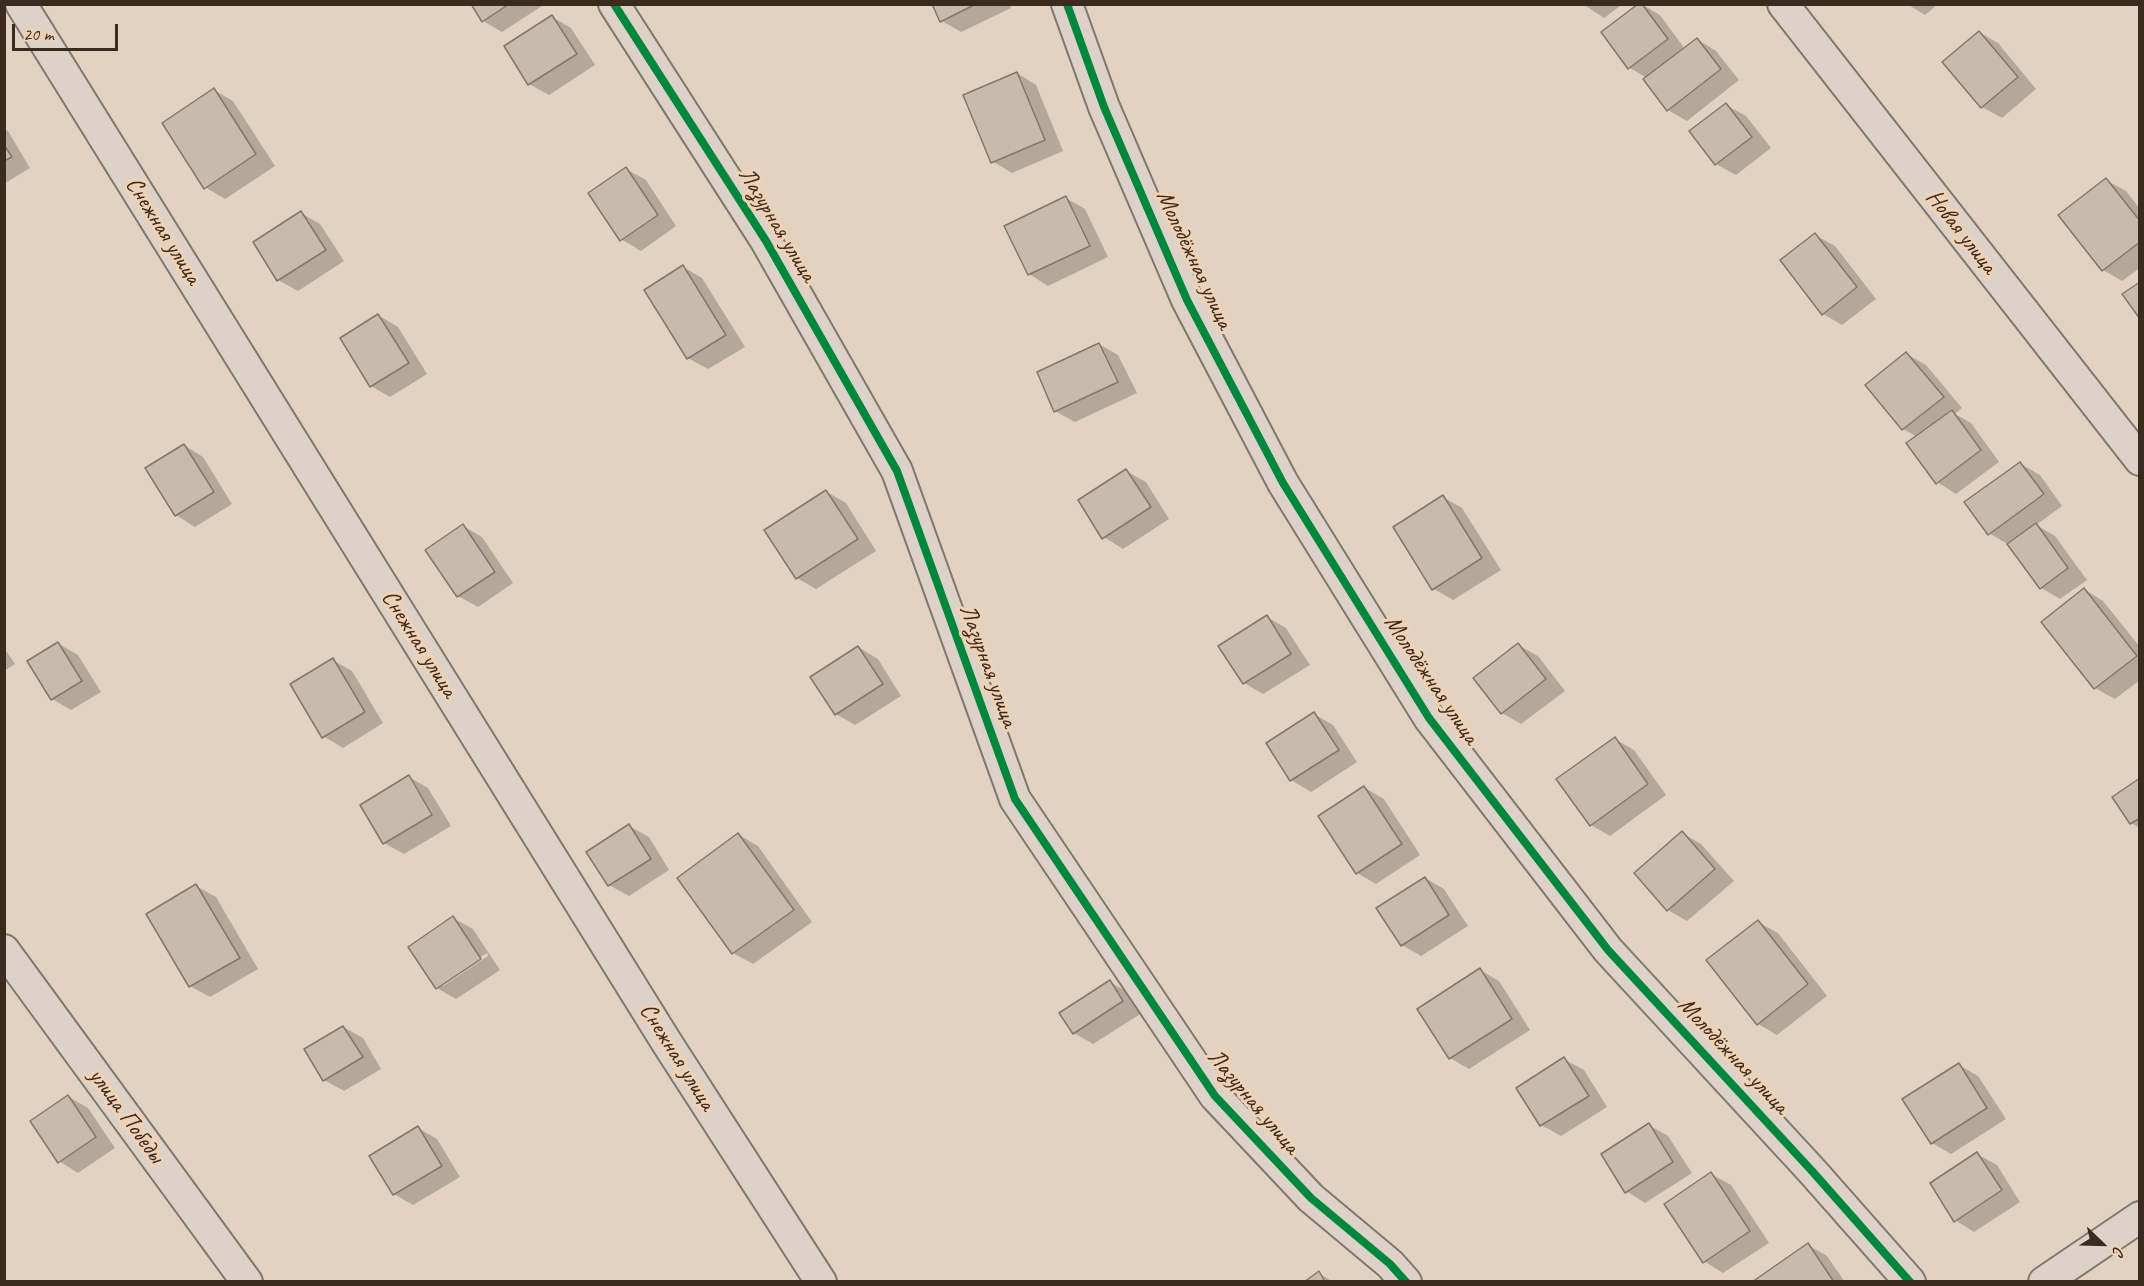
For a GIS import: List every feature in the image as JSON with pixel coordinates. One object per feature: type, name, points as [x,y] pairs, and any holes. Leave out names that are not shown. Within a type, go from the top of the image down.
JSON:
[{"type":"street","name":"Снежная улица","points":[[21,4],[668,1043],[821,1281]]},
{"type":"street","name":"Лазурная улица","points":[[614,4],[766,241],[897,471],[1015,799],[1215,1096],[1311,1198],[1407,1281]]},
{"type":"street","name":"Молодёжная улица","points":[[1067,4],[1104,107],[1188,300],[1282,483],[1429,718],[1608,950],[1910,1281]]},
{"type":"street","name":"Новая улица","points":[[1783,4],[2139,460]]},
{"type":"street","name":"улица Победы","points":[[4,950],[248,1281]]},
{"type":"street","points":[[2044,1281],[2139,1217]]},
{"type":"building","points":[[471,4],[509,4],[482,22]]},
{"type":"building","points":[[932,4],[976,4],[940,22]]},
{"type":"building","points":[[1638,4],[1642,4],[1668,39],[1628,69],[1601,32]]},
{"type":"building","points":[[552,15],[577,54],[528,85],[504,46]]},
{"type":"building","points":[[1979,31],[2018,77],[1981,108],[1942,62]]},
{"type":"building","points":[[1697,38],[1721,69],[1667,111],[1643,79]]},
{"type":"building","points":[[1017,72],[1045,140],[991,163],[963,95]]},
{"type":"building","points":[[214,88],[256,154],[204,189],[162,123]]},
{"type":"building","points":[[1726,103],[1752,137],[1715,165],[1689,131]]},
{"type":"building","points":[[4,145],[12,157],[4,161]]},
{"type":"building","points":[[626,167],[658,215],[620,241],[588,193]]},
{"type":"building","points":[[2106,178],[2140,221],[2140,242],[2102,271],[2058,215]]},
{"type":"building","points":[[1066,196],[1090,246],[1028,275],[1004,226]]},
{"type":"building","points":[[301,211],[326,250],[277,281],[253,242]]},
{"type":"building","points":[[1815,233],[1857,287],[1822,315],[1780,260]]},
{"type":"building","points":[[683,265],[726,335],[687,359],[644,290]]},
{"type":"building","points":[[2140,282],[2140,319],[2122,294]]},
{"type":"building","points":[[378,314],[409,363],[370,387],[340,338]]},
{"type":"building","points":[[1099,343],[1118,382],[1054,412],[1037,372]]},
{"type":"building","points":[[1906,352],[1944,397],[1902,430],[1865,385]]},
{"type":"building","points":[[1952,410],[1981,450],[1936,484],[1906,443]]},
{"type":"building","points":[[184,444],[214,492],[175,516],[145,468]]},
{"type":"building","points":[[2020,462],[2044,494],[1988,535],[1964,502]]},
{"type":"building","points":[[1126,469],[1151,507],[1102,539],[1078,500]]},
{"type":"building","points":[[826,490],[858,539],[796,579],[764,530]]},
{"type":"building","points":[[1443,495],[1482,558],[1432,590],[1393,527]]},
{"type":"building","points":[[2036,523],[2068,568],[2040,589],[2007,544]]},
{"type":"building","points":[[463,524],[495,572],[457,597],[425,550]]},
{"type":"building","points":[[2084,588],[2137,656],[2094,689],[2041,622]]},
{"type":"building","points":[[1267,615],[1291,654],[1243,684],[1218,646]]},
{"type":"building","points":[[58,642],[82,681],[51,700],[27,661]]},
{"type":"building","points":[[1518,643],[1546,679],[1501,714],[1473,678]]},
{"type":"building","points":[[858,646],[883,684],[835,715],[810,677]]},
{"type":"building","points":[[333,658],[365,712],[322,738],[290,684]]},
{"type":"building","points":[[1314,712],[1339,750],[1290,781],[1266,743]]},
{"type":"building","points":[[1615,737],[1648,784],[1590,826],[1556,779]]},
{"type":"building","points":[[409,775],[432,815],[383,844],[360,805]]},
{"type":"building","points":[[2140,778],[2140,818],[2130,824],[2112,797]]},
{"type":"building","points":[[1364,786],[1402,844],[1356,874],[1318,816]]},
{"type":"building","points":[[629,824],[651,859],[608,886],[586,852]]},
{"type":"building","points":[[1682,831],[1715,869],[1667,911],[1634,873]]},
{"type":"building","points":[[738,833],[794,910],[732,954],[677,878]]},
{"type":"building","points":[[1425,877],[1449,915],[1401,946],[1376,908]]},
{"type":"building","points":[[196,884],[240,958],[189,987],[146,914]]},
{"type":"building","points":[[453,916],[481,959],[436,989],[408,947]]},
{"type":"building","points":[[1758,920],[1808,984],[1757,1025],[1706,960]]},
{"type":"building","points":[[1480,968],[1512,1019],[1449,1059],[1417,1009]]},
{"type":"building","points":[[1110,980],[1123,1001],[1073,1034],[1059,1013]]},
{"type":"building","points":[[343,1026],[363,1057],[323,1081],[304,1049]]},
{"type":"building","points":[[1564,1057],[1589,1096],[1540,1126],[1516,1088]]},
{"type":"building","points":[[1959,1063],[1987,1108],[1931,1144],[1902,1099]]},
{"type":"building","points":[[68,1095],[96,1137],[58,1163],[30,1121]]},
{"type":"building","points":[[1649,1123],[1673,1162],[1625,1193],[1601,1154]]},
{"type":"building","points":[[418,1126],[442,1166],[393,1195],[369,1156]]},
{"type":"building","points":[[1977,1152],[2002,1190],[1954,1222],[1930,1183]]},
{"type":"building","points":[[1711,1172],[1750,1231],[1703,1263],[1664,1204]]},
{"type":"building","points":[[1808,1243],[1834,1282],[1752,1282]]},
{"type":"building","points":[[1319,1271],[1325,1282],[1304,1282]]},
{"type":"cycle path","points":[[614,4],[766,241],[897,471],[1015,799],[1215,1096],[1311,1198],[1390,1264],[1406,1282]]},
{"type":"cycle path","points":[[1067,4],[1104,107],[1187,300],[1283,483],[1429,718],[1608,950],[1812,1171],[1910,1282]]}]
